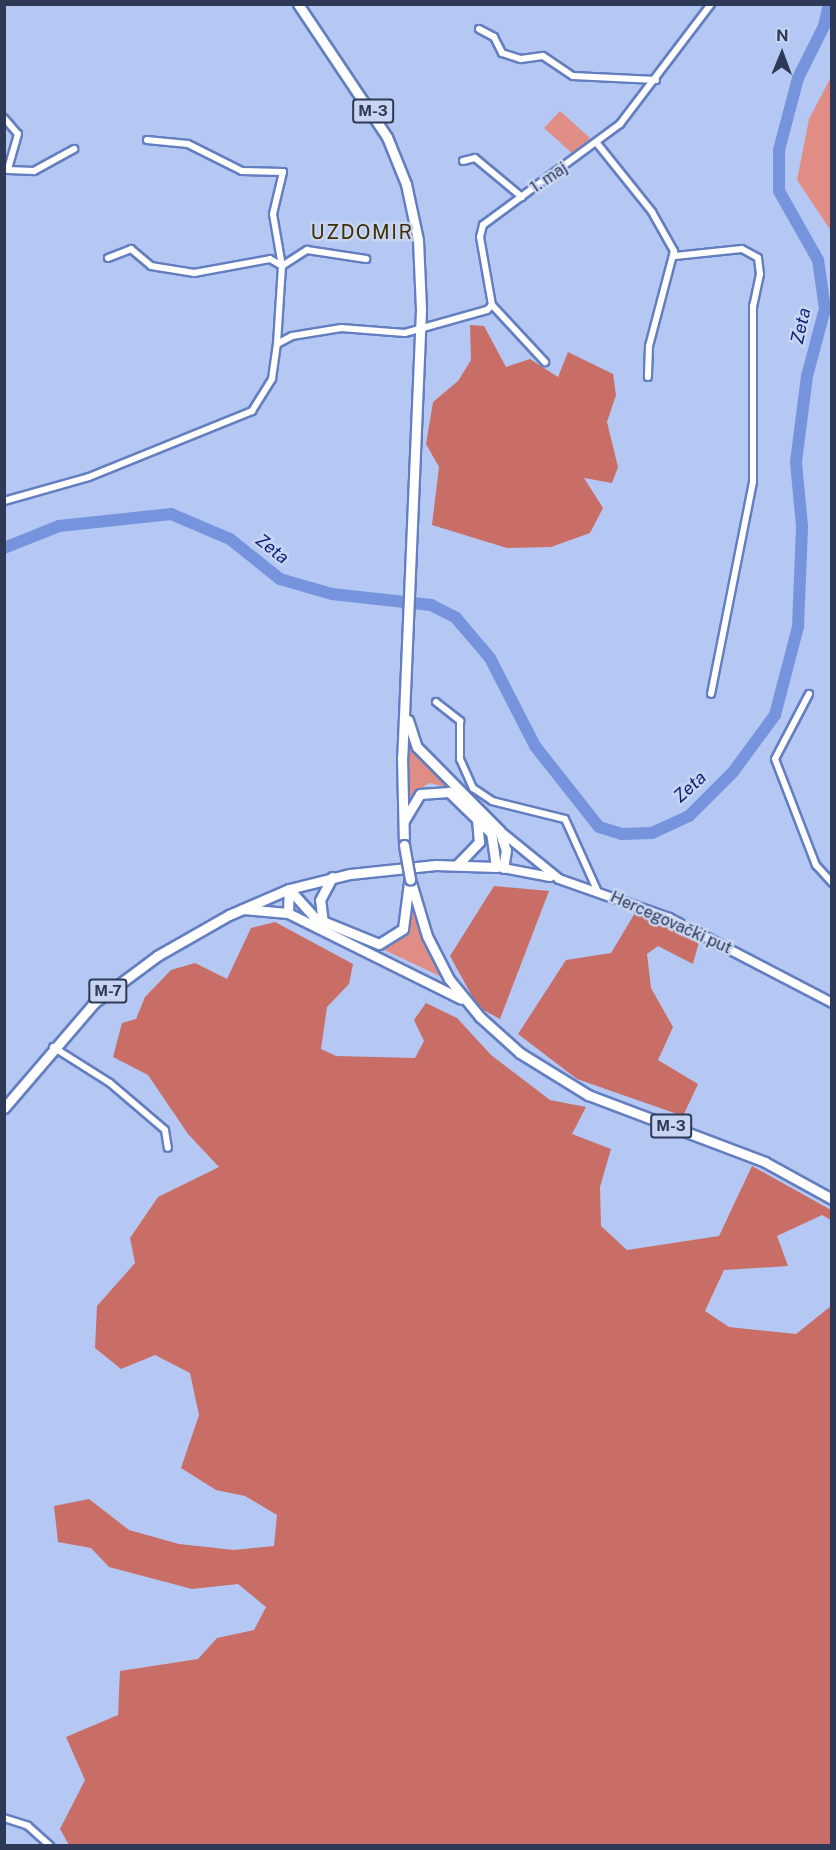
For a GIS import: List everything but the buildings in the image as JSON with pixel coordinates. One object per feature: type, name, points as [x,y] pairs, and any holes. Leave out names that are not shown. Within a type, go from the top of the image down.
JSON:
[{"type":"main road","name":"M-3","points":[[298,4],[368,104],[402,171],[418,240],[421,330],[404,685],[402,826],[410,879],[432,947],[465,1001],[520,1053],[576,1089],[773,1166],[831,1199]]},
{"type":"main road","points":[[404,685],[414,743],[499,830],[560,879]]},
{"type":"main road","points":[[402,826],[414,799],[431,790],[451,794],[477,817],[493,836],[500,867]]},
{"type":"main road","points":[[457,865],[479,842],[477,817]]},
{"type":"main road","points":[[499,830],[506,850],[500,867]]},
{"type":"main road","name":"M-7","points":[[4,1108],[52,1047],[130,974],[241,909],[290,889],[332,878],[426,866],[500,867]]},
{"type":"main road","points":[[500,867],[560,879],[597,890]]},
{"type":"main road","points":[[323,923],[320,900],[332,878]]},
{"type":"main road","points":[[290,889],[302,908],[323,923],[372,944],[391,941],[405,926],[410,879]]},
{"type":"main road","points":[[288,914],[290,889]]},
{"type":"main road","name":"Hercegovački put","points":[[597,890],[705,935],[831,1003]]},
{"type":"main road","points":[[241,909],[288,914],[465,1001]]},
{"type":"street","name":"1. maj","points":[[492,305],[480,231],[620,124],[656,80],[711,4]]},
{"type":"street","points":[[479,29],[494,38],[502,54],[521,59],[543,56],[573,76],[656,80]]},
{"type":"street","points":[[4,118],[18,134],[6,172],[34,171],[74,149]]},
{"type":"street","points":[[4,501],[89,477],[252,411],[272,379],[277,344],[282,266],[273,214],[284,172],[242,171],[188,144],[147,140]]},
{"type":"street","points":[[596,142],[652,212],[675,256],[649,346],[648,378]]},
{"type":"street","points":[[463,161],[475,158],[522,197]]},
{"type":"street","points":[[108,258],[131,249],[151,266],[194,273],[253,258],[282,266],[307,250],[366,259]]},
{"type":"street","points":[[675,256],[742,249],[758,258],[760,274],[754,296],[753,482],[711,694]]},
{"type":"street","points":[[277,344],[323,329],[421,330],[479,314],[492,305],[545,362]]},
{"type":"street","points":[[809,694],[775,759],[816,865],[831,883]]},
{"type":"street","name":"Hercegovački put","points":[[436,702],[460,721],[460,759],[473,788],[492,801],[565,819],[597,890]]},
{"type":"street","points":[[52,1047],[110,1083],[165,1130],[168,1148]]},
{"type":"street","points":[[4,1818],[28,1826],[50,1845]]},
{"type":"shaded area","points":[[831,77],[831,231],[797,180],[809,119]]},
{"type":"shaded area","points":[[560,111],[590,138],[574,155],[544,128]]},
{"type":"shaded area","points":[[470,325],[484,326],[506,367],[530,359],[558,377],[568,352],[613,374],[616,395],[607,422],[618,467],[612,483],[584,478],[603,508],[590,533],[551,547],[507,548],[432,525],[439,467],[426,444],[433,402],[458,381],[471,360]]},
{"type":"shaded area","points":[[408,735],[496,826],[503,854],[491,824],[452,788],[429,783],[406,800]]},
{"type":"shaded area","points":[[494,886],[549,891],[500,1019],[478,1007],[450,956]]},
{"type":"shaded area","points":[[290,895],[309,912],[369,940],[391,941],[402,935],[411,900],[446,979],[300,910]]},
{"type":"shaded area","points":[[635,913],[700,938],[693,964],[658,946],[647,954],[651,988],[673,1027],[658,1060],[698,1084],[683,1116],[577,1079],[518,1034],[566,960],[611,953]]},
{"type":"shaded area","points":[[275,922],[353,964],[349,984],[327,1007],[321,1049],[336,1056],[415,1058],[424,1041],[414,1020],[426,1003],[457,1018],[491,1055],[550,1100],[586,1107],[572,1134],[611,1149],[600,1187],[601,1226],[627,1250],[719,1236],[752,1166],[831,1210],[831,1220],[822,1215],[777,1236],[788,1266],[724,1270],[705,1311],[729,1327],[796,1334],[831,1306],[831,1845],[69,1845],[60,1829],[85,1780],[66,1737],[118,1715],[120,1671],[198,1659],[217,1638],[254,1630],[266,1607],[238,1584],[192,1589],[109,1567],[91,1548],[58,1542],[54,1506],[89,1499],[129,1530],[179,1544],[234,1550],[274,1546],[277,1515],[245,1496],[216,1490],[181,1468],[199,1415],[190,1373],[155,1355],[121,1369],[95,1348],[97,1306],[135,1263],[130,1238],[158,1197],[219,1167],[188,1134],[148,1075],[113,1057],[122,1023],[136,1019],[145,997],[171,970],[195,963],[227,979],[251,928]]},
{"type":"waterway","name":"Zeta","points":[[4,548],[59,526],[171,514],[230,539],[280,579],[332,594],[431,605],[456,618],[490,658],[535,746],[599,827],[622,834],[652,833],[689,816],[733,772],[775,715],[798,627],[802,526],[796,462],[807,376],[825,309],[818,260],[779,191],[779,150],[798,78],[824,26],[829,4]]},
{"type":"district","name":"UZDOMIR","points":[[362,232]]}]
